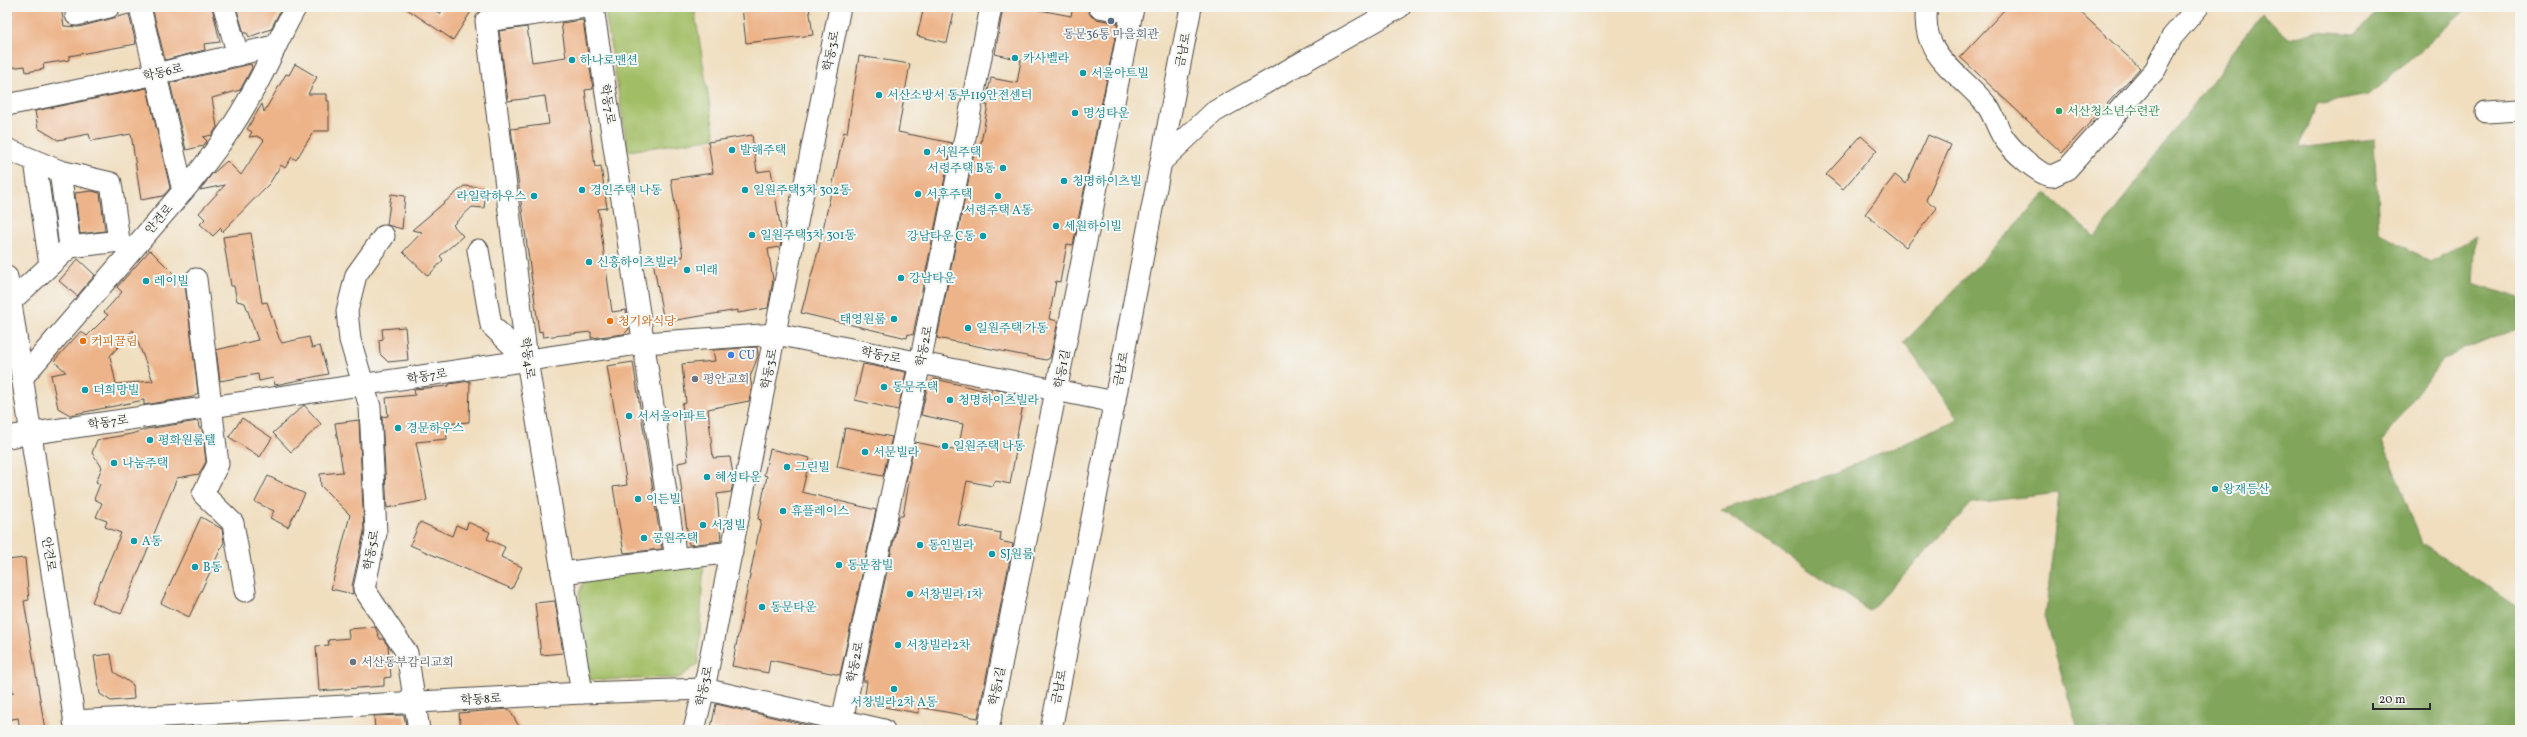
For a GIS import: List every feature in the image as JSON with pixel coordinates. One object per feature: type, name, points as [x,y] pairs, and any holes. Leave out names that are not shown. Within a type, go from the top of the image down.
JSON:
[{"type":"street","points":[[76,14],[109,7]]},
{"type":"street","points":[[140,7],[183,191]]},
{"type":"street","points":[[224,7],[238,55]]},
{"type":"street","points":[[274,46],[296,7]]},
{"type":"street","name":"학동4로","points":[[582,693],[527,360],[486,21],[586,7]]},
{"type":"street","name":"학동7로","points":[[593,7],[676,559]]},
{"type":"street","name":"학동3로","points":[[694,730],[704,689],[732,552],[840,7]]},
{"type":"street","name":"학동2로","points":[[841,726],[920,363],[991,7]]},
{"type":"street","points":[[1099,7],[1132,10]]},
{"type":"street","name":"금남로","points":[[1051,730],[1192,7]]},
{"type":"street","points":[[1161,162],[1214,112],[1400,7]]},
{"type":"street","points":[[1927,7],[1928,31],[1939,57],[1987,106],[2003,136],[2014,150],[2040,172],[2052,176],[2067,169],[2155,70],[2172,37],[2198,7]]},
{"type":"street","name":"학동1길","points":[[988,730],[1058,391],[1132,10]]},
{"type":"street","name":"학동6로","points":[[7,105],[156,74],[274,46]]},
{"type":"street","name":"안견로","points":[[22,378],[183,191],[216,150],[241,112],[274,46]]},
{"type":"street","points":[[2486,112],[2520,110]]},
{"type":"street","points":[[7,149],[60,171],[111,183],[119,241],[70,247],[11,301]]},
{"type":"street","points":[[35,161],[50,265]]},
{"type":"street","points":[[60,171],[70,247]]},
{"type":"street","name":"학동5로","points":[[384,236],[360,270],[348,302],[347,325],[350,340],[365,385],[370,407],[376,533],[364,589],[407,653],[420,730]]},
{"type":"street","points":[[478,250],[491,326],[527,360]]},
{"type":"street","name":"안견로","points":[[7,277],[75,726]]},
{"type":"street","points":[[196,279],[210,408],[218,464],[203,494],[233,523],[245,591]]},
{"type":"street","name":"학동7로","points":[[7,437],[644,343],[776,334],[1115,402]]},
{"type":"street","points":[[562,573],[732,552]]},
{"type":"street","name":"학동8로","points":[[75,726],[416,702],[582,693],[704,689],[841,726],[884,730]]},
{"type":"street","points":[[246,730],[258,712]]},
{"type":"green space","points":[[634,7],[694,7],[715,138],[628,151],[605,11]]},
{"type":"green space","points":[[2381,7],[2469,7],[2369,95],[2317,104],[2299,148],[2374,139],[2379,232],[2431,262],[2476,236],[2473,283],[2520,298],[2520,327],[2444,358],[2382,440],[2422,543],[2520,608],[2520,730],[2078,730],[2045,619],[2059,493],[1972,503],[1869,611],[1721,510],[1830,475],[1958,419],[1904,343],[2046,193],[2095,237],[2261,14],[2289,38],[2315,31],[2356,34]]},
{"type":"green space","points":[[704,559],[698,664],[679,678],[590,680],[579,593],[586,576]]},
{"type":"building","points":[[7,7],[61,7],[64,26],[79,27],[129,14],[136,44],[69,56],[69,60],[43,64],[44,69],[26,72],[25,66],[10,68],[7,49]]},
{"type":"building","points":[[152,7],[212,7],[220,42],[204,44],[205,50],[165,60]]},
{"type":"building","points":[[236,7],[282,7],[271,29],[249,37],[247,33],[244,33]]},
{"type":"building","points":[[404,7],[430,7],[440,14],[444,7],[474,7],[453,40]]},
{"type":"building","points":[[742,7],[809,7],[813,35],[746,43]]},
{"type":"building","points":[[924,7],[955,7],[947,43],[917,36]]},
{"type":"building","points":[[1003,7],[1024,7],[1071,16],[1073,7],[1088,10],[1091,16],[1096,19],[1118,23],[1073,245],[1067,244],[1060,282],[1056,281],[1049,319],[1058,321],[1050,358],[1046,360],[937,338],[975,147],[980,148],[988,105],[985,105],[991,78],[1017,83],[1021,60],[995,54]]},
{"type":"building","name":"서산청소년수련관","points":[[2007,7],[2075,7],[2140,68],[2062,153],[1960,57]]},
{"type":"building","points":[[583,20],[593,89],[585,90],[595,167],[601,166],[607,208],[598,209],[612,312],[626,310],[629,329],[624,334],[591,338],[591,332],[543,337],[542,331],[539,332],[511,129],[549,124],[545,96],[508,101],[499,31],[527,27],[532,62],[566,57],[561,23]]},
{"type":"building","points":[[859,56],[910,64],[898,132],[952,143],[913,335],[908,334],[907,338],[801,313],[819,248],[844,132],[847,133]]},
{"type":"building","points":[[251,64],[252,68],[240,90],[212,98],[217,127],[212,135],[203,137],[207,141],[203,146],[186,150],[170,83]]},
{"type":"building","points":[[295,64],[317,77],[308,94],[327,94],[327,101],[329,101],[329,131],[314,131],[296,160],[292,157],[285,168],[281,165],[269,184],[222,232],[221,228],[213,236],[200,224],[205,219],[199,213],[225,185],[200,190],[212,174],[227,161],[241,175],[264,140],[257,136],[249,137],[252,132],[247,129],[262,104],[264,112],[286,74],[289,75]]},
{"type":"building","points":[[147,88],[170,188],[163,196],[141,200],[131,134],[91,141],[89,134],[58,140],[38,128],[35,111]]},
{"type":"building","points":[[752,135],[757,172],[771,170],[782,237],[780,247],[768,249],[773,280],[768,308],[738,313],[738,310],[664,322],[653,261],[683,257],[671,179],[713,173],[708,142]]},
{"type":"building","points":[[1928,135],[1951,145],[1926,200],[1937,208],[1906,247],[1865,214],[1895,175],[1906,184]]},
{"type":"building","points":[[1861,136],[1877,150],[1843,189],[1826,175]]},
{"type":"building","points":[[464,186],[486,188],[484,208],[472,207],[453,225],[463,236],[440,256],[443,260],[428,276],[403,252],[422,232],[412,230]]},
{"type":"building","points":[[92,191],[100,193],[105,231],[80,234],[75,193]]},
{"type":"building","points":[[391,194],[405,196],[402,229],[387,225]]},
{"type":"building","points":[[251,233],[262,303],[267,302],[279,338],[282,343],[309,337],[312,348],[320,346],[328,374],[275,385],[273,378],[259,381],[258,374],[220,381],[216,350],[258,340],[245,303],[237,301],[234,286],[231,286],[223,237]]},
{"type":"building","points":[[150,250],[185,285],[198,393],[193,397],[144,405],[144,400],[70,415],[58,408],[51,375],[66,372],[54,361],[81,331],[87,336],[108,315],[104,312],[122,292],[117,287]],"holes":[[[133,330],[153,381],[116,384],[110,356]]]},
{"type":"building","points":[[78,259],[95,275],[77,296],[59,281]]},
{"type":"building","points":[[405,327],[408,360],[388,362],[380,354],[379,340],[383,339],[382,329]]},
{"type":"building","points":[[757,347],[758,356],[750,377],[752,387],[749,401],[708,409],[713,458],[730,457],[734,480],[731,492],[717,494],[721,541],[689,545],[678,463],[688,461],[682,404],[686,403],[682,364],[715,361],[713,350]]},
{"type":"building","points":[[633,362],[662,549],[624,553],[613,487],[627,485],[607,366]]},
{"type":"building","name":"동문주택","points":[[863,364],[906,372],[898,410],[855,400]]},
{"type":"building","points":[[935,379],[991,392],[992,389],[1025,396],[1015,444],[1017,445],[1010,484],[996,481],[992,486],[967,481],[958,525],[1001,533],[1000,541],[1013,544],[978,718],[919,707],[918,713],[873,705],[865,695],[867,681],[863,681],[899,516],[903,516],[909,482],[906,481],[915,442],[958,451],[963,424],[921,415],[928,384]]},
{"type":"building","points":[[470,381],[469,422],[445,424],[447,439],[416,442],[427,500],[387,508],[382,417],[388,416],[386,398],[415,395],[414,389],[449,386],[449,384]]},
{"type":"building","points":[[304,405],[321,424],[291,452],[273,433]]},
{"type":"building","points":[[242,418],[272,438],[260,457],[229,437]]},
{"type":"building","points":[[359,420],[364,532],[352,586],[353,594],[331,589],[350,515],[321,486],[320,474],[343,472],[335,423]]},
{"type":"building","points":[[198,421],[199,428],[202,428],[206,462],[199,474],[177,478],[121,614],[92,602],[121,533],[105,527],[107,521],[96,517],[102,503],[94,499],[100,484],[96,482],[102,467],[92,453],[97,440],[131,434],[147,429]]},
{"type":"building","name":"서문빌라","points":[[845,428],[892,437],[883,476],[837,467]]},
{"type":"building","points":[[770,449],[810,458],[802,492],[876,510],[840,675],[770,660],[768,673],[732,666],[761,520],[758,519],[767,476],[764,475]]},
{"type":"building","points":[[268,476],[305,494],[288,527],[270,518],[274,511],[255,502]]},
{"type":"building","name":"B동","points":[[201,517],[222,529],[224,542],[189,617],[161,603]]},
{"type":"building","points":[[420,522],[452,536],[456,525],[466,529],[468,522],[490,532],[487,539],[505,547],[501,557],[522,567],[512,589],[410,545]]},
{"type":"building","points":[[25,558],[29,600],[24,601],[45,730],[20,730],[18,718],[7,720],[7,693],[13,693],[7,650],[7,560]]},
{"type":"building","points":[[555,601],[563,653],[541,655],[535,603]]},
{"type":"building","name":"서산동부감리교회","points":[[375,627],[380,639],[383,639],[388,646],[391,677],[384,678],[384,686],[319,691],[316,646],[329,645],[328,640],[349,638],[348,629]]},
{"type":"building","points":[[111,654],[114,672],[133,685],[134,699],[111,701],[100,694],[94,656]]},
{"type":"building","points":[[716,704],[828,730],[720,730],[711,728]]},
{"type":"building","points":[[509,709],[521,730],[461,730],[459,713]]},
{"type":"building","points":[[404,715],[407,730],[375,730],[374,716]]},
{"type":"place","name":"동문36통 마을회관","points":[[1111,21]]},
{"type":"place","name":"카사벨라","points":[[1015,58]]},
{"type":"place","name":"하나로맨션","points":[[572,60]]},
{"type":"place","name":"서울아트빌","points":[[1083,73]]},
{"type":"place","name":"서산소방서 동부119안전센터","points":[[879,95]]},
{"type":"place","name":"서산청소년수련관","points":[[2059,111]]},
{"type":"place","name":"명성타운","points":[[1075,113]]},
{"type":"place","name":"발해주택","points":[[732,150]]},
{"type":"place","name":"서원주택","points":[[927,152]]},
{"type":"place","name":"서령주택 B동","points":[[1003,168]]},
{"type":"place","name":"청명하이츠빌","points":[[1064,181]]},
{"type":"place","name":"경인주택 나동","points":[[582,190]]},
{"type":"place","name":"일원주택3차 302동","points":[[745,190]]},
{"type":"place","name":"서후주택","points":[[918,194]]},
{"type":"place","name":"라일락하우스","points":[[534,196]]},
{"type":"place","name":"서령주택 A동","points":[[998,196]]},
{"type":"place","name":"세원하이빌","points":[[1056,226]]},
{"type":"place","name":"일원주택3차 301동","points":[[752,235]]},
{"type":"place","name":"강남타운 C동","points":[[983,236]]},
{"type":"place","name":"신흥하이츠빌라","points":[[589,262]]},
{"type":"place","name":"미래","points":[[687,270]]},
{"type":"place","name":"강남타운","points":[[901,278]]},
{"type":"place","name":"레이빌","points":[[146,281]]},
{"type":"place","name":"태영원룸","points":[[894,319]]},
{"type":"place","name":"청기와식당","points":[[610,321]]},
{"type":"place","name":"일원주택 가동","points":[[968,328]]},
{"type":"place","name":"커피끌림","points":[[83,341]]},
{"type":"place","name":"CU","points":[[731,355]]},
{"type":"place","name":"평안교회","points":[[695,379]]},
{"type":"place","name":"동문주택","points":[[884,387]]},
{"type":"place","name":"더희망빌","points":[[85,390]]},
{"type":"place","name":"청명하이츠빌라","points":[[950,400]]},
{"type":"place","name":"서서울아파트","points":[[629,416]]},
{"type":"place","name":"경문하우스","points":[[398,428]]},
{"type":"place","name":"평화원룸텔","points":[[150,440]]},
{"type":"place","name":"일원주택 나동","points":[[945,446]]},
{"type":"place","name":"서문빌라","points":[[865,452]]},
{"type":"place","name":"나눔주택","points":[[114,463]]},
{"type":"place","name":"그린빌","points":[[787,467]]},
{"type":"place","name":"혜성타운","points":[[707,477]]},
{"type":"place","name":"왕재등산","points":[[2215,489]]},
{"type":"place","name":"이든빌","points":[[638,499]]},
{"type":"place","name":"휴플레이스","points":[[783,511]]},
{"type":"place","name":"서정빌","points":[[703,525]]},
{"type":"place","name":"공원주택","points":[[644,538]]},
{"type":"place","name":"A동","points":[[134,541]]},
{"type":"place","name":"동인빌라","points":[[920,545]]},
{"type":"place","name":"SJ원룸","points":[[992,554]]},
{"type":"place","name":"동문참빌","points":[[839,565]]},
{"type":"place","name":"B동","points":[[195,567]]},
{"type":"place","name":"서창빌라 1차","points":[[910,594]]},
{"type":"place","name":"동문타운","points":[[762,607]]},
{"type":"place","name":"서창빌라2차","points":[[898,645]]},
{"type":"place","name":"서산동부감리교회","points":[[353,662]]},
{"type":"place","name":"서창빌라2차 A동","points":[[894,689]]}]
